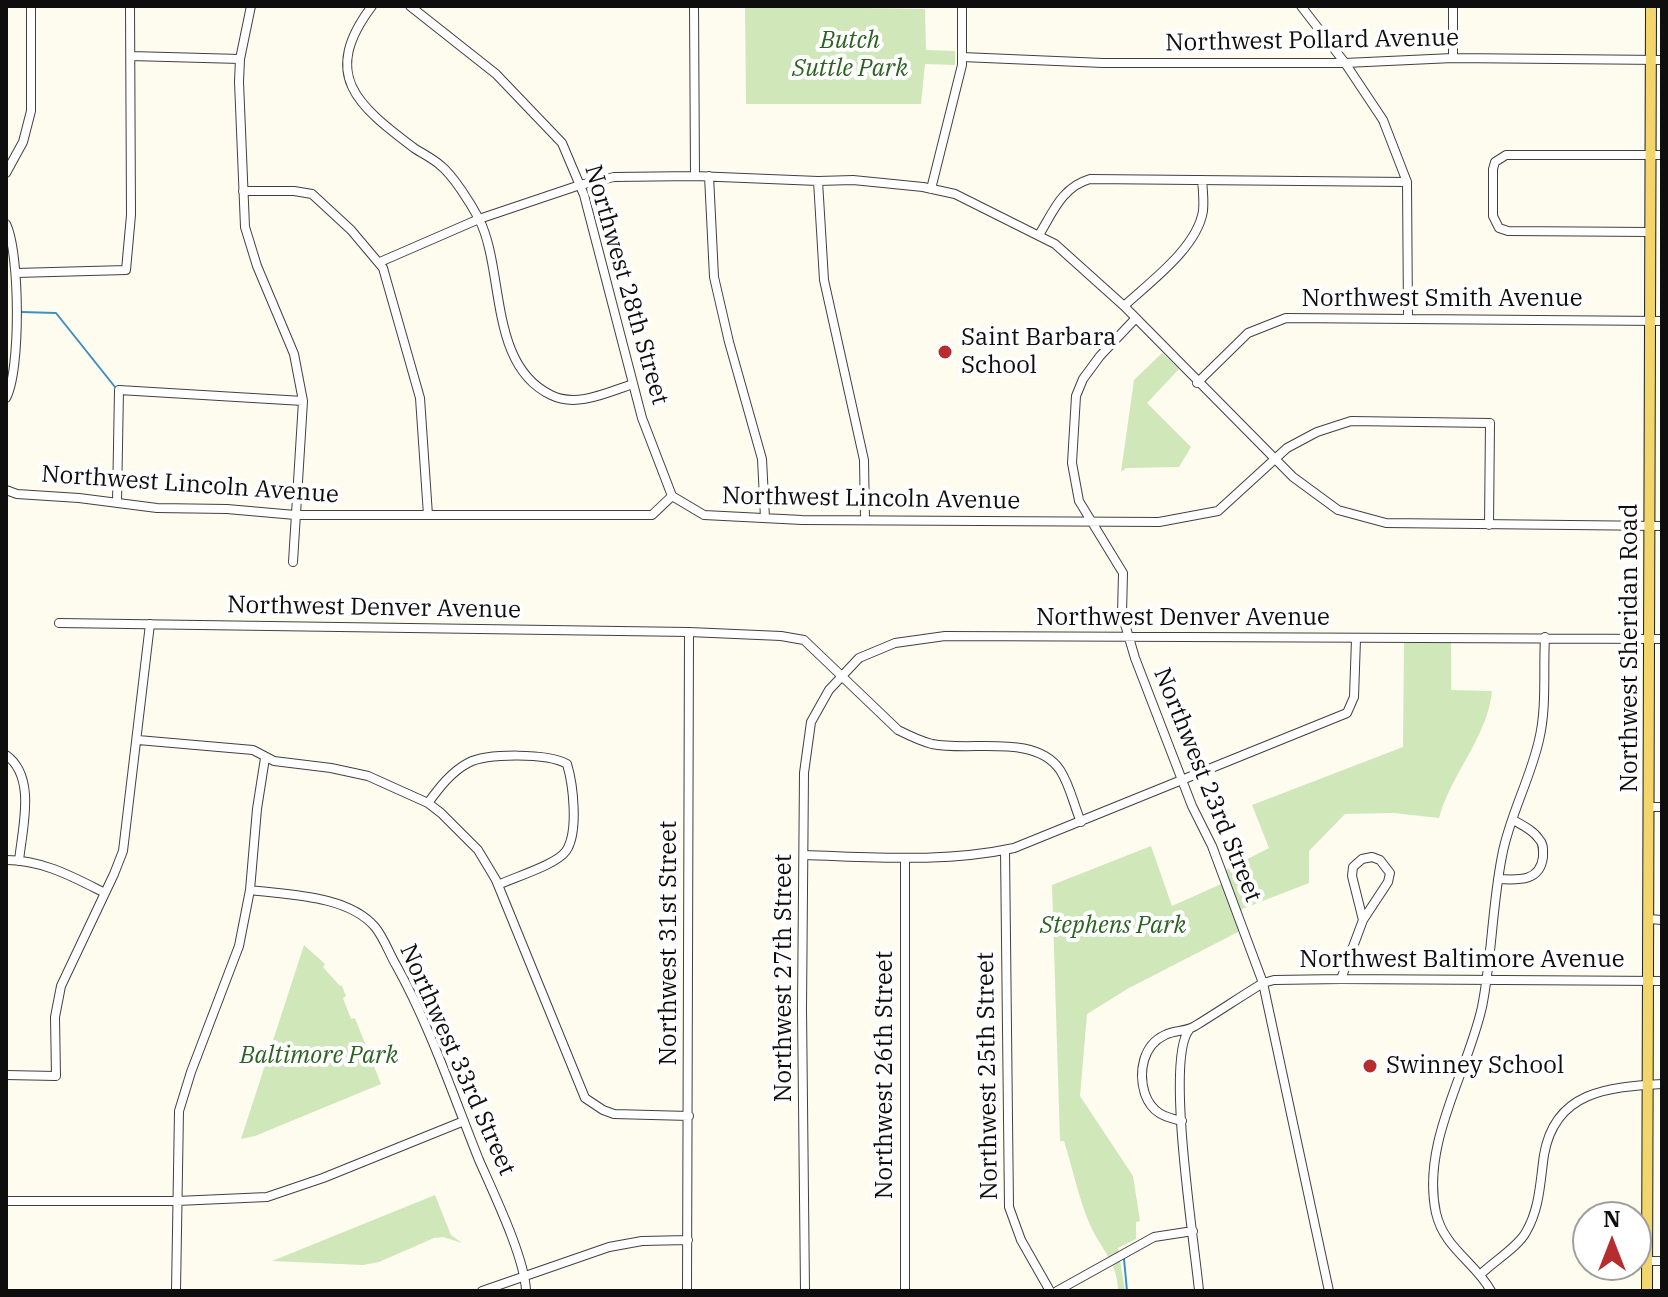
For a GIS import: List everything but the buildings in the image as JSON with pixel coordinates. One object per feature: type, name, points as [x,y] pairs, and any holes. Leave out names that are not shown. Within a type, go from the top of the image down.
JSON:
[{"type":"main road","name":"Northwest Sheridan Road","points":[[1647,1201],[1650,639],[1656,526],[1656,321],[1650,232],[1656,155],[1656,60],[1651,6]]},
{"type":"street","points":[[6,173],[23,142],[31,111],[31,6]]},
{"type":"street","points":[[16,273],[126,270],[131,215],[130,6]]},
{"type":"street","points":[[251,6],[240,59],[245,227],[257,266],[294,354],[303,401],[293,562]]},
{"type":"street","points":[[372,6],[355,28],[348,45],[346,68],[354,90],[370,112],[442,166],[479,219],[487,239],[496,295],[514,356],[530,378],[550,395],[587,399],[633,384]]},
{"type":"street","name":"Northwest 28th Street","points":[[410,6],[496,74],[562,143],[580,185],[642,418],[672,496]]},
{"type":"street","points":[[694,6],[695,176]]},
{"type":"street","points":[[931,189],[962,57],[962,6]]},
{"type":"street","points":[[1301,6],[1345,63],[1383,120],[1407,182],[1408,317]]},
{"type":"street","points":[[1453,6],[1453,58]]},
{"type":"street","points":[[131,56],[240,59]]},
{"type":"street","name":"Northwest Pollard Avenue","points":[[962,57],[1103,63],[1345,63],[1453,58],[1656,60]]},
{"type":"street","points":[[1650,232],[1508,231],[1499,228],[1495,223],[1493,193],[1495,162],[1506,155],[1656,155]]},
{"type":"street","points":[[709,176],[714,277],[762,459],[765,518]]},
{"type":"street","points":[[380,262],[479,219],[580,185],[614,177],[853,180],[931,189],[955,194],[1055,244],[1124,306],[1293,477],[1338,510],[1386,523],[1656,526]]},
{"type":"street","points":[[1039,235],[1066,191],[1090,179],[1407,182]]},
{"type":"street","points":[[1124,306],[1188,245],[1203,210],[1202,180]]},
{"type":"street","points":[[818,181],[824,280],[864,460],[865,520]]},
{"type":"street","points":[[243,191],[312,194],[380,262],[420,398],[428,515]]},
{"type":"street","points":[[6,224],[12,237],[16,273],[15,361],[6,398]]},
{"type":"street","name":"Northwest Smith Avenue","points":[[1197,383],[1248,333],[1286,318],[1656,321]]},
{"type":"street","name":"Northwest 23rd Street","points":[[1135,319],[1091,367],[1076,396],[1072,463],[1079,501],[1123,573],[1122,614],[1129,637],[1182,781],[1212,846],[1263,983],[1329,1291]]},
{"type":"street","points":[[117,502],[119,390],[303,401]]},
{"type":"street","name":"Northwest Lincoln Avenue","points":[[6,490],[17,494],[157,508],[227,509],[295,515],[652,515],[672,496],[704,515],[865,520],[1159,522],[1218,511],[1287,448],[1317,432],[1351,421],[1490,423],[1489,525]]},
{"type":"street","name":"Northwest Denver Avenue","points":[[59,623],[689,632]]},
{"type":"street","points":[[6,1075],[56,1076],[56,1001],[123,851],[150,624]]},
{"type":"street","points":[[689,632],[804,640],[898,730],[915,739],[935,745],[1022,748],[1038,752],[1050,759],[1061,772],[1081,822]]},
{"type":"street","name":"Northwest 31st Street","points":[[687,1291],[689,632]]},
{"type":"street","points":[[1491,1291],[1481,1274],[1453,1249],[1442,1231],[1436,1211],[1434,1170],[1444,1123],[1481,1009],[1503,852],[1539,742],[1544,712],[1545,637]]},
{"type":"street","name":"Northwest Denver Avenue","points":[[842,674],[859,658],[895,643],[920,638],[1662,639]]},
{"type":"street","points":[[804,855],[905,858],[977,856],[1005,850],[1081,822],[1347,713],[1354,697],[1356,639]]},
{"type":"street","name":"Northwest 27th Street","points":[[805,1291],[802,1009],[804,773],[811,722],[842,674]]},
{"type":"street","points":[[138,740],[253,750],[265,758],[368,776],[428,803],[478,850],[498,885],[585,1098],[614,1114],[689,1116]]},
{"type":"street","points":[[6,755],[21,773],[25,788],[19,861]]},
{"type":"street","points":[[428,803],[443,783],[468,763],[478,760],[532,755],[558,759],[567,764],[574,812],[566,851],[557,859],[498,885]]},
{"type":"street","points":[[176,1291],[177,1141],[181,1099],[239,946],[250,890],[265,758]]},
{"type":"street","points":[[1649,807],[1662,807]]},
{"type":"street","points":[[1498,879],[1523,880],[1534,876],[1542,863],[1543,845],[1539,839],[1513,820]]},
{"type":"street","name":"Northwest 25th Street","points":[[1005,850],[1009,1207],[1021,1240],[1050,1291]]},
{"type":"street","points":[[1341,979],[1363,920],[1388,882],[1390,873],[1387,866],[1372,857],[1362,859],[1353,867],[1352,876],[1363,920]]},
{"type":"street","name":"Northwest 26th Street","points":[[905,858],[905,1291]]},
{"type":"street","points":[[6,860],[54,868],[105,893]]},
{"type":"street","name":"Northwest 33rd Street","points":[[250,890],[312,897],[342,906],[375,927],[407,985],[464,1121],[524,1276],[526,1291]]},
{"type":"street","points":[[1649,919],[1662,920]]},
{"type":"street","name":"Northwest Baltimore Avenue","points":[[1263,983],[1274,980],[1341,979],[1662,981]]},
{"type":"street","points":[[1199,1291],[1182,1121],[1184,1036],[1190,1029],[1263,983]]},
{"type":"street","points":[[1182,1121],[1156,1112],[1147,1100],[1142,1072],[1143,1061],[1150,1048],[1164,1035],[1190,1029]]},
{"type":"street","points":[[1481,1274],[1526,1235],[1541,1193],[1544,1154],[1553,1123],[1562,1112],[1602,1089],[1662,1084]]},
{"type":"street","points":[[6,1201],[177,1201],[267,1197],[323,1178],[464,1121]]},
{"type":"street","points":[[1057,1291],[1154,1237],[1193,1231]]},
{"type":"street","points":[[482,1291],[609,1247],[642,1241],[688,1240]]},
{"type":"green space","name":"Butch Suttle Park","points":[[745,6],[925,9],[926,50],[955,51],[955,65],[925,64],[921,104],[746,104]]},
{"type":"green space","points":[[1162,353],[1179,369],[1147,403],[1191,447],[1179,467],[1126,468],[1121,472],[1134,380]]},
{"type":"green space","name":"Stephens Park","points":[[1404,641],[1451,641],[1451,690],[1492,691],[1484,724],[1439,818],[1394,813],[1345,814],[1309,851],[1309,883],[1242,909],[1238,932],[1129,988],[1087,1014],[1080,1096],[1133,1176],[1140,1221],[1136,1222],[1136,1239],[1118,1248],[1125,1291],[1118,1291],[1112,1265],[1087,1217],[1064,1141],[1060,1141],[1052,885],[1151,846],[1172,906],[1230,880],[1226,870],[1269,848],[1252,805],[1403,747]]},
{"type":"green space","name":"Baltimore Park","points":[[304,945],[325,964],[323,967],[342,986],[351,1019],[355,1018],[381,1084],[241,1139]]},
{"type":"green space","points":[[435,1195],[451,1235],[462,1243],[443,1237],[434,1238],[379,1262],[363,1265],[272,1261]]},
{"type":"waterway","points":[[21,312],[56,313],[115,387]]},
{"type":"waterway","points":[[1124,1259],[1127,1291]]},
{"type":"place","name":"Saint Barbara School","points":[[945,352]]},
{"type":"place","name":"Swinney School","points":[[1370,1066]]}]
